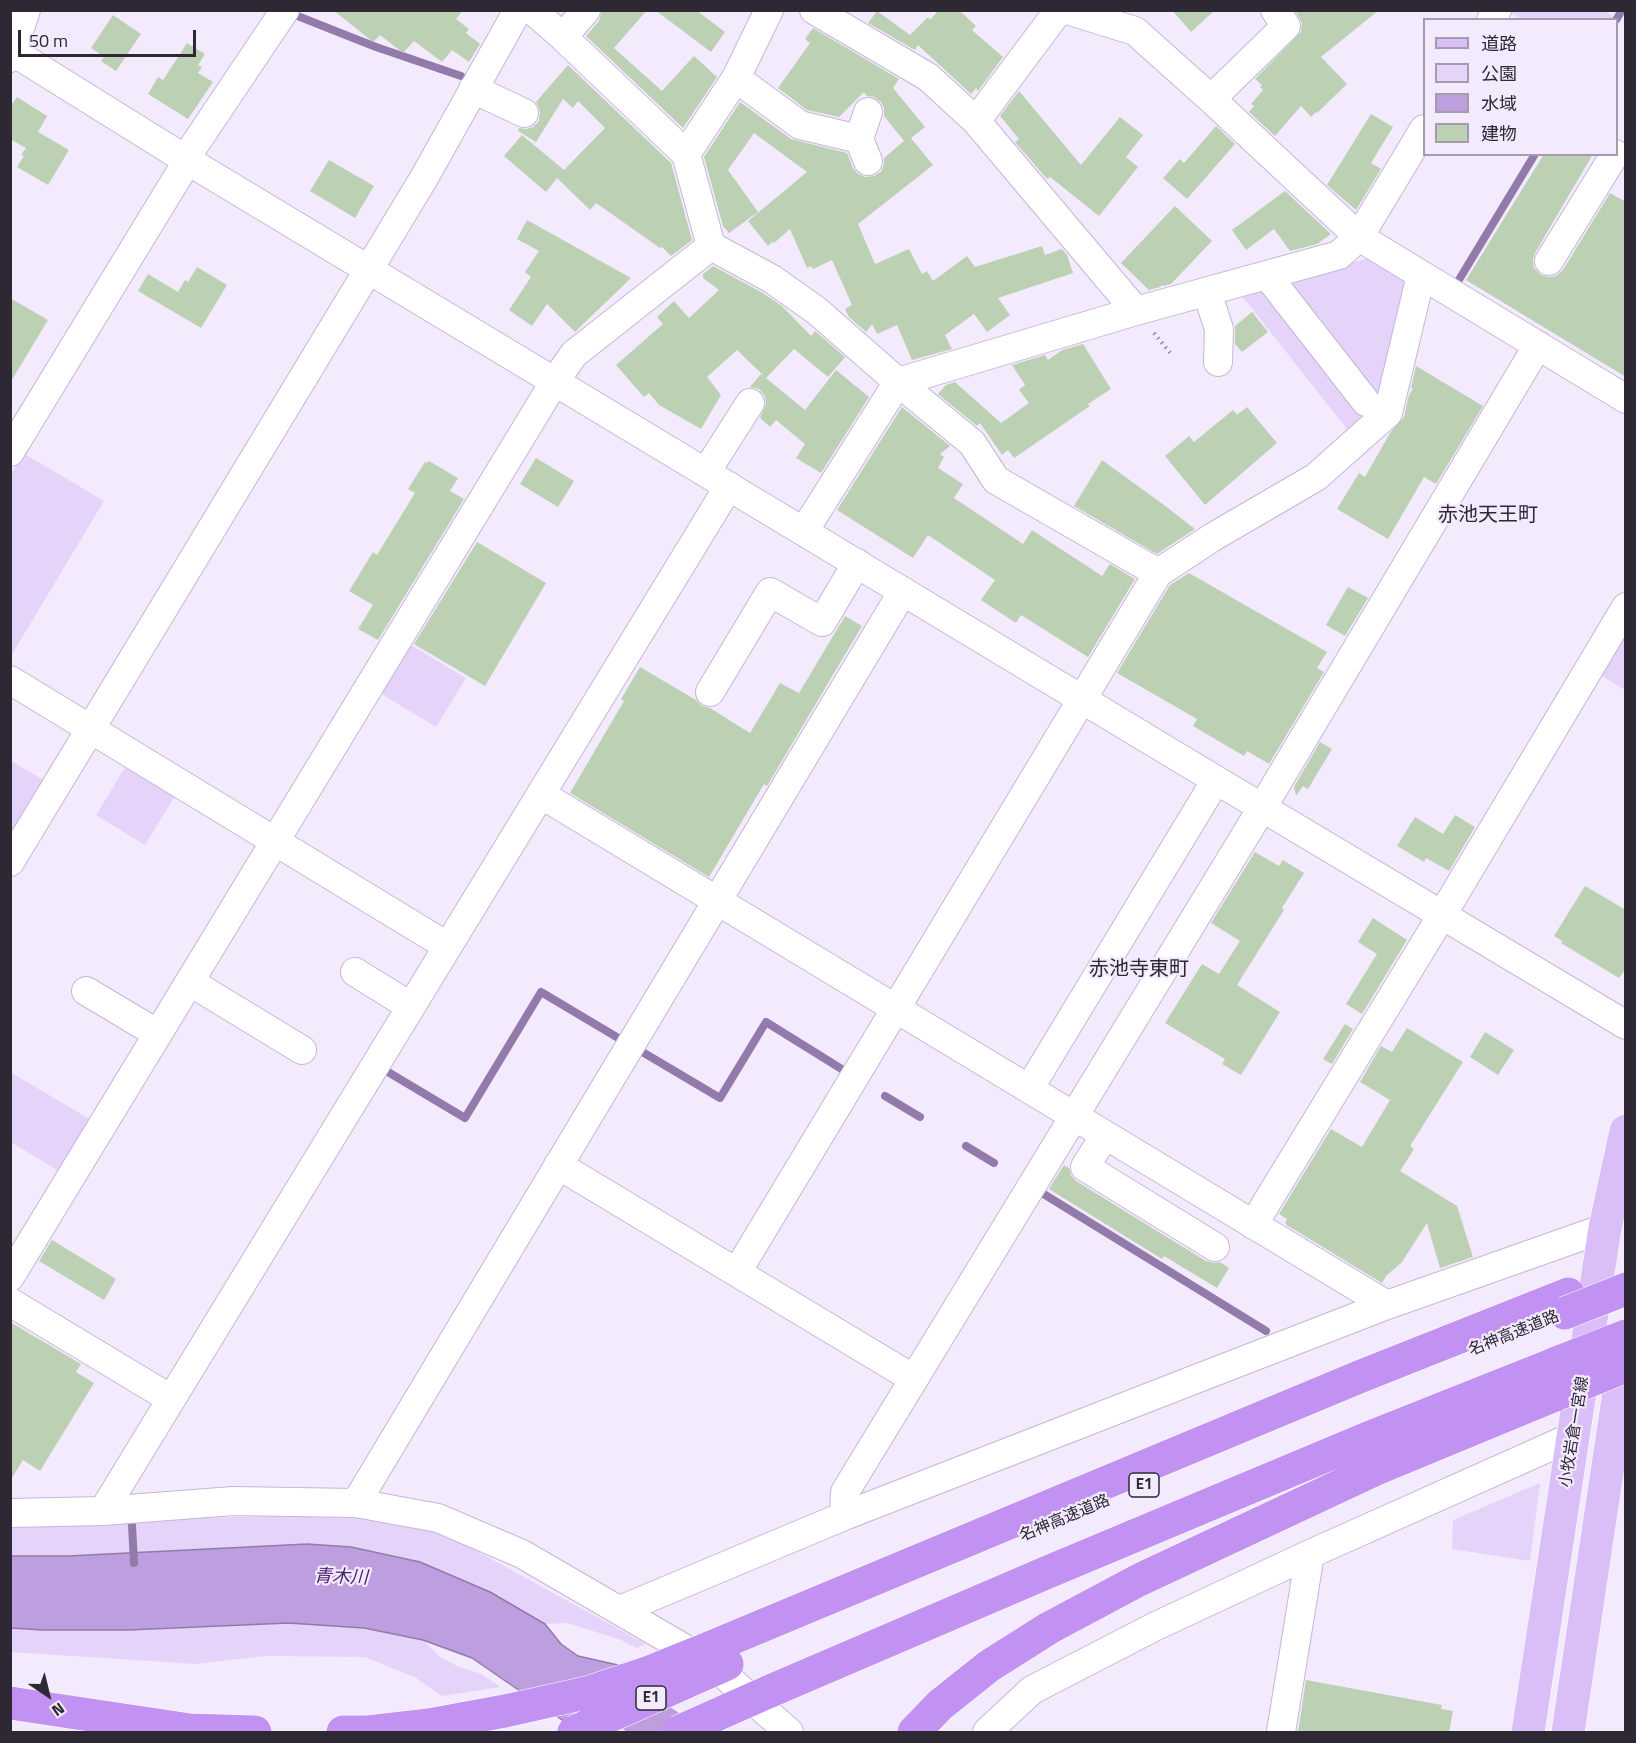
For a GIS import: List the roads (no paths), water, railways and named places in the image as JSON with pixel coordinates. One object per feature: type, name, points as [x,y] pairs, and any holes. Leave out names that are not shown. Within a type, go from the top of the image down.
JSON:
[{"type":"highway","points":[[343,1732],[368,1732],[429,1725],[505,1711],[590,1692],[647,1673],[718,1656],[1359,1377],[1566,1304],[1626,1271]]},
{"type":"highway","name":"名神高速道路","points":[[1566,1304],[1626,1289]]},
{"type":"highway","points":[[914,1732],[940,1705],[989,1666],[1049,1628],[1139,1580],[1376,1469],[1554,1380],[1626,1336]]},
{"type":"highway","points":[[678,1732],[1048,1572],[1346,1447],[1554,1380],[1626,1366]]},
{"type":"highway","name":"E1","points":[[574,1732],[718,1656]]},
{"type":"highway","points":[[10,1703],[190,1730],[255,1732]]},
{"type":"main road","name":"小牧岩倉一宮線","points":[[1528,1732],[1605,1228],[1626,1131]]},
{"type":"main road","points":[[1568,1732],[1621,1416],[1626,1346]]},
{"type":"street","points":[[26,10],[12,54],[1626,1025]]},
{"type":"street","points":[[10,452],[187,160],[285,10]]},
{"type":"street","points":[[10,862],[424,178],[518,10]]},
{"type":"street","points":[[532,10],[686,154],[711,246],[772,279],[818,311],[898,382],[972,443],[996,480],[1158,573]]},
{"type":"street","points":[[562,37],[586,10]]},
{"type":"street","points":[[686,154],[736,78],[769,10]]},
{"type":"street","points":[[814,10],[928,77],[976,121],[1136,311]]},
{"type":"street","points":[[976,121],[1059,10]]},
{"type":"street","points":[[1067,10],[1135,31],[1359,237],[1626,399]]},
{"type":"street","points":[[1211,99],[1286,26],[1275,10]]},
{"type":"street","points":[[736,78],[800,125],[863,150],[868,112]]},
{"type":"street","points":[[473,89],[524,113]]},
{"type":"street","points":[[804,531],[898,382],[1136,311],[1339,255],[1359,237],[1423,132]]},
{"type":"street","points":[[1549,261],[1616,156]]},
{"type":"street","points":[[10,1277],[555,381],[574,354],[711,246]]},
{"type":"street","points":[[1267,275],[1366,402]]},
{"type":"street","points":[[737,1272],[1158,573],[1213,537],[1316,477],[1388,413],[1421,275]]},
{"type":"street","points":[[1207,292],[1219,329],[1218,362]]},
{"type":"street","points":[[844,1516],[845,1492],[1262,808],[1538,345]]},
{"type":"street","points":[[103,1511],[410,1006],[542,795],[718,479],[750,403]]},
{"type":"street","points":[[710,692],[770,592],[822,622],[857,563]]},
{"type":"street","points":[[356,1503],[903,591]]},
{"type":"street","points":[[1253,1225],[1626,607]]},
{"type":"street","points":[[10,680],[447,946]]},
{"type":"street","points":[[1029,1089],[1216,780]]},
{"type":"street","points":[[542,795],[1387,1305]]},
{"type":"street","points":[[355,972],[410,1006]]},
{"type":"street","points":[[190,981],[302,1050]]},
{"type":"street","points":[[86,991],[158,1034]]},
{"type":"street","points":[[1105,1135],[1085,1167],[1215,1247]]},
{"type":"street","points":[[558,1165],[914,1379]]},
{"type":"street","points":[[620,1610],[844,1516],[1387,1305],[1605,1228]]},
{"type":"street","points":[[10,1302],[171,1399]]},
{"type":"street","points":[[987,1732],[1032,1690],[1154,1627],[1310,1554],[1574,1436]]},
{"type":"street","points":[[10,1513],[103,1511],[233,1501],[356,1503],[438,1518],[522,1554],[713,1665],[789,1732]]},
{"type":"street","points":[[1281,1732],[1310,1554]]},
{"type":"water","points":[[307,1544],[351,1547],[420,1562],[490,1592],[545,1624],[561,1644],[578,1656],[631,1668],[568,1724],[472,1658],[423,1640],[364,1628],[288,1623],[129,1630],[11,1628],[10,1556],[68,1556]]},
{"type":"waterway","points":[[1617,18],[1622,10]]},
{"type":"waterway","points":[[295,15],[376,47],[461,76]]},
{"type":"waterway","points":[[1457,283],[1534,156]]},
{"type":"waterway","points":[[383,1069],[465,1118],[541,992],[625,1042]]},
{"type":"waterway","points":[[639,1050],[720,1098],[766,1022],[848,1073]]},
{"type":"waterway","points":[[885,1096],[920,1117]]},
{"type":"waterway","points":[[966,1146],[994,1163]]},
{"type":"waterway","points":[[1042,1193],[1266,1331]]},
{"type":"waterway","points":[[132,1525],[134,1563]]},
{"type":"waterway","name":"青木川","points":[[597,1686],[668,1732]]},
{"type":"district","name":"赤池天王町","points":[[1488,516]]},
{"type":"district","name":"赤池寺東町","points":[[1139,970]]}]
